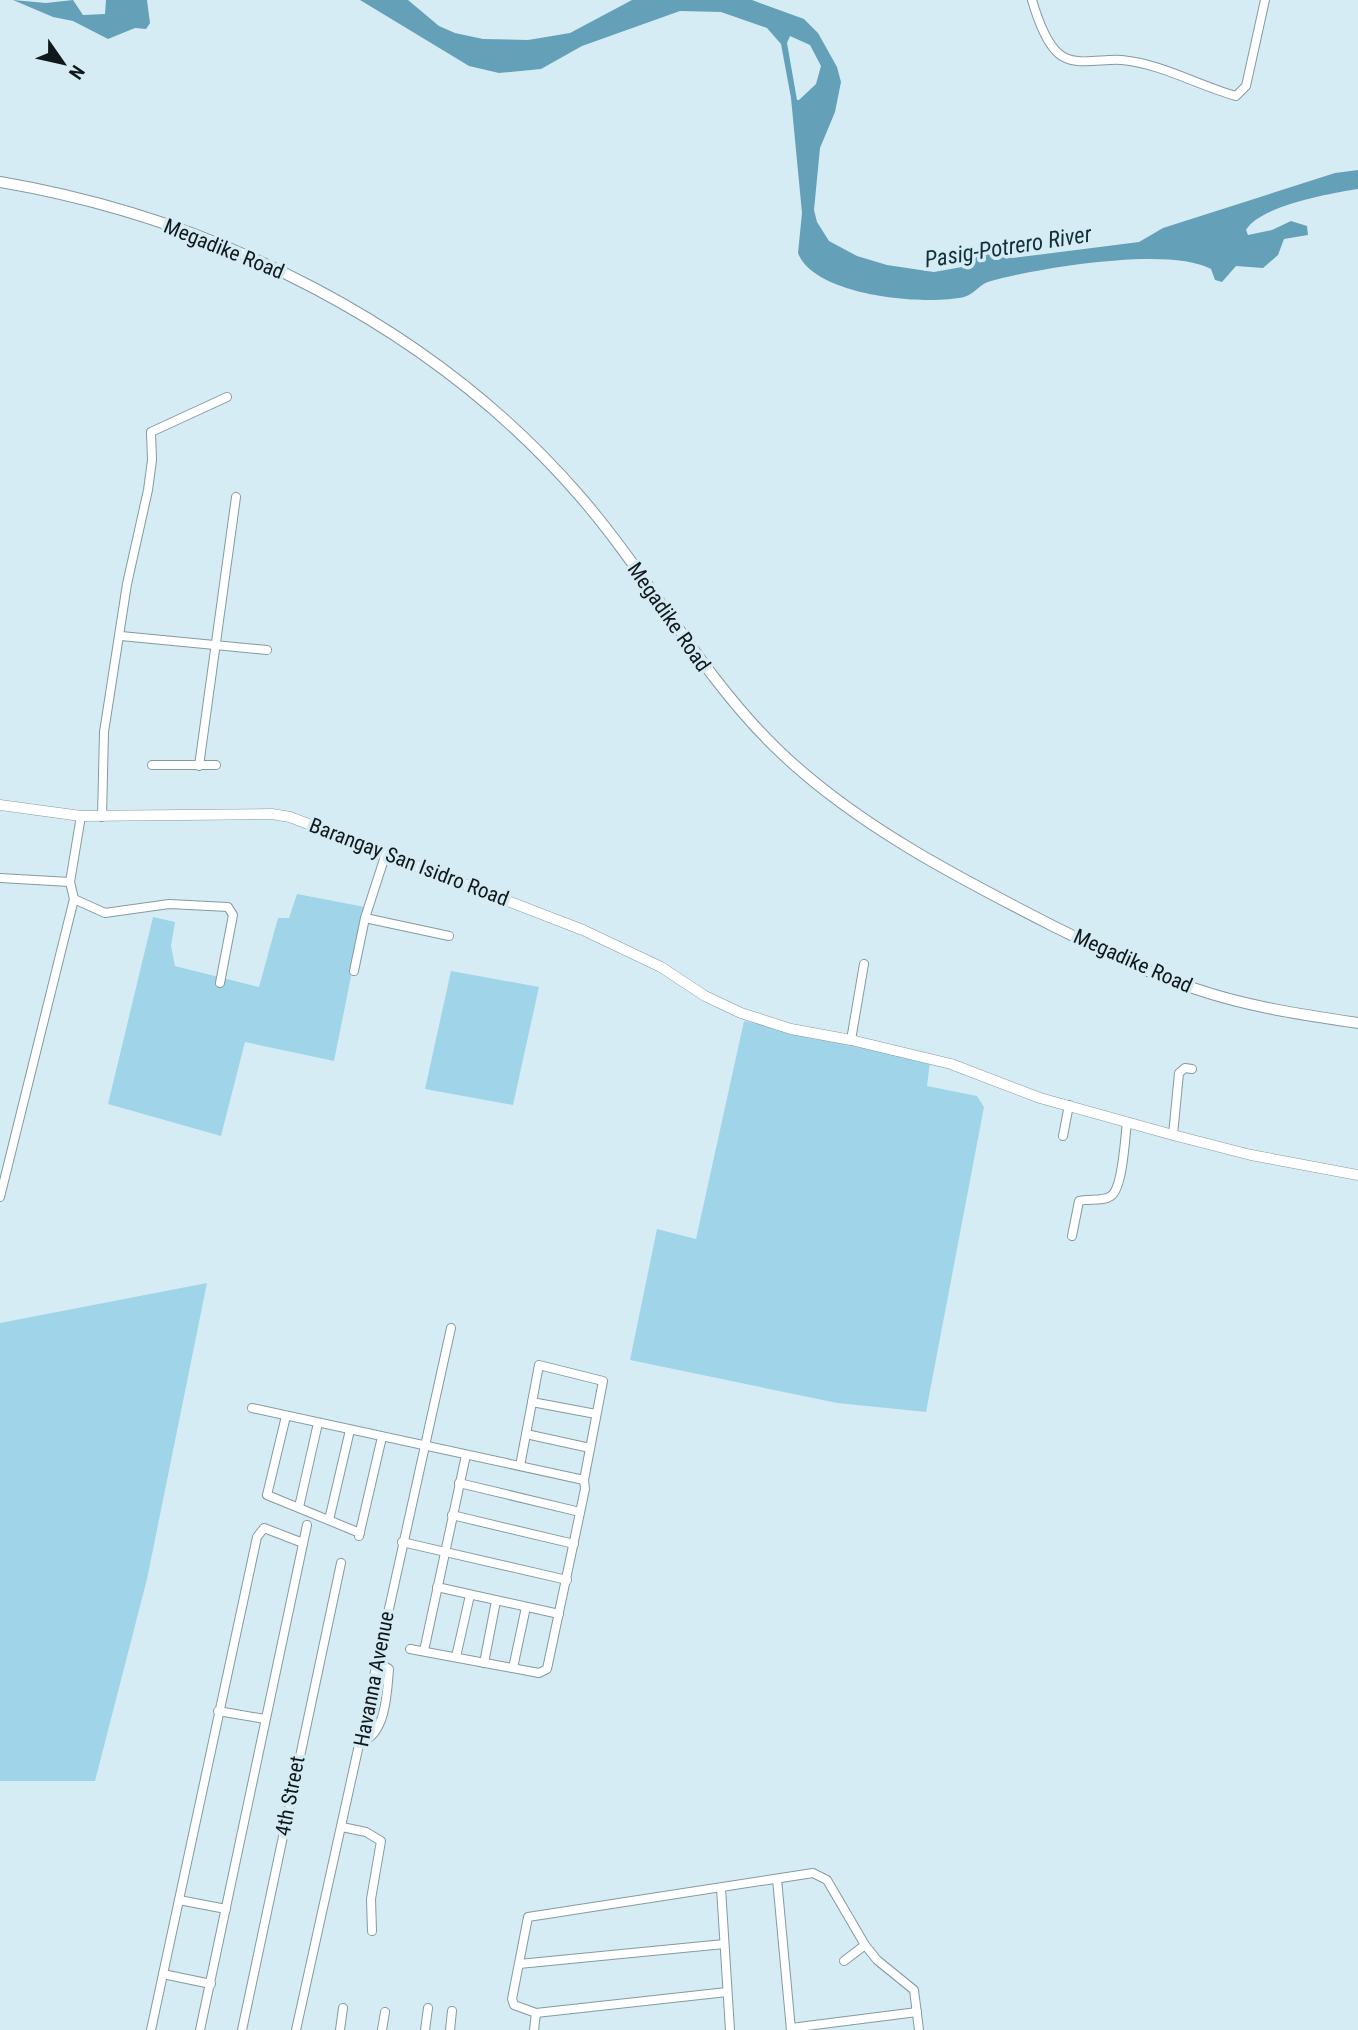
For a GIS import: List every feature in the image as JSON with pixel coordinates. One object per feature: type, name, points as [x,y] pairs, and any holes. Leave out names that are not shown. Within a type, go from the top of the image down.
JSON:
[{"type":"main road","name":"Megadike Road","points":[[0,182],[119,209],[224,246],[334,299],[435,363],[516,430],[578,494],[614,538],[717,685],[762,734],[813,780],[929,860],[1031,915],[1147,972],[1198,990],[1251,1004],[1358,1023]]},
{"type":"street","points":[[1032,0],[1037,16],[1059,55],[1074,61],[1120,60],[1150,65],[1236,96],[1246,86],[1265,0]]},
{"type":"street","points":[[102,817],[104,732],[127,584],[150,480],[151,432],[228,397]]},
{"type":"street","points":[[199,766],[236,497]]},
{"type":"street","points":[[121,636],[267,650]]},
{"type":"street","points":[[152,765],[216,765]]},
{"type":"street","name":"Barangay San Isidro Road","points":[[0,805],[81,816],[272,814],[307,822],[583,930],[661,967],[724,1007],[791,1029],[951,1064],[1069,1105],[1173,1135],[1251,1155],[1358,1175]]},
{"type":"street","points":[[0,1197],[74,900],[70,882],[81,816]]},
{"type":"street","points":[[354,971],[365,918],[386,853]]},
{"type":"street","points":[[0,888],[1,878],[70,882]]},
{"type":"street","points":[[74,900],[105,913],[169,904],[228,907],[233,915],[220,983]]},
{"type":"street","points":[[365,918],[449,936]]},
{"type":"street","points":[[851,1040],[864,964]]},
{"type":"street","points":[[1173,1135],[1179,1073],[1185,1068],[1192,1069]]},
{"type":"street","points":[[1063,1136],[1069,1105]]},
{"type":"street","points":[[1072,1236],[1079,1201],[1105,1199],[1115,1193],[1120,1179],[1127,1122]]},
{"type":"street","name":"Havanna Avenue","points":[[296,2030],[362,1742],[402,1542],[452,1328]]},
{"type":"street","points":[[410,1649],[539,1673],[547,1669],[574,1544],[603,1381],[539,1365],[520,1466]]},
{"type":"street","points":[[532,1402],[596,1414]]},
{"type":"street","points":[[252,1408],[584,1480]]},
{"type":"street","points":[[286,1416],[267,1495],[360,1535],[383,1437]]},
{"type":"street","points":[[299,1507],[318,1423]]},
{"type":"street","points":[[330,1520],[350,1430]]},
{"type":"street","points":[[526,1434],[590,1448]]},
{"type":"street","points":[[424,1651],[466,1455]]},
{"type":"street","points":[[459,1483],[580,1511]]},
{"type":"street","points":[[452,1515],[574,1544]]},
{"type":"street","points":[[201,2030],[307,1525]]},
{"type":"street","points":[[151,2030],[259,1530],[268,1529],[303,1543]]},
{"type":"street","points":[[402,1542],[567,1580]]},
{"type":"street","name":"4th Street","points":[[242,2030],[341,1563]]},
{"type":"street","points":[[437,1587],[559,1615]]},
{"type":"street","points":[[456,1657],[470,1595]]},
{"type":"street","points":[[484,1663],[496,1601]]},
{"type":"street","points":[[513,1668],[526,1607]]},
{"type":"street","points":[[362,1742],[371,1739],[379,1726],[389,1669],[377,1661]]},
{"type":"street","points":[[218,1711],[265,1719]]},
{"type":"street","points":[[342,1827],[366,1832],[381,1841],[371,1899],[372,1931]]},
{"type":"street","points":[[727,1992],[536,2013],[514,2005],[512,1999],[528,1917],[813,1873],[827,1880],[865,1945],[877,1960],[914,1990],[919,2030]]},
{"type":"street","points":[[777,1879],[791,2029],[917,2012]]},
{"type":"street","points":[[721,1888],[730,2030]]},
{"type":"street","points":[[179,1900],[226,1909]]},
{"type":"street","points":[[519,1964],[724,1944]]},
{"type":"street","points":[[844,1961],[865,1945]]},
{"type":"street","points":[[163,1974],[211,1984]]},
{"type":"street","points":[[340,2030],[343,2008]]},
{"type":"street","points":[[425,2030],[428,2008]]},
{"type":"street","points":[[450,2030],[452,2011]]},
{"type":"street","points":[[383,2030],[385,2012]]},
{"type":"street","points":[[534,2030],[536,2013]]},
{"type":"shaded area","points":[[13,0],[46,3],[73,0],[83,15],[105,14],[106,0],[147,0],[150,23],[146,29],[135,28],[108,39],[73,21],[53,17]]},
{"type":"shaded area","points":[[360,0],[408,0],[439,26],[455,33],[483,39],[528,40],[570,33],[632,0],[752,0],[804,19],[818,33],[837,67],[841,82],[835,112],[820,148],[814,210],[817,222],[829,241],[857,256],[887,265],[934,272],[962,267],[981,254],[992,253],[1013,258],[1139,242],[1163,228],[1335,173],[1358,170],[1358,189],[1297,202],[1265,214],[1253,222],[1246,230],[1248,235],[1272,230],[1291,221],[1307,226],[1308,235],[1284,239],[1278,255],[1263,268],[1236,266],[1222,282],[1215,280],[1211,269],[1191,262],[1135,259],[1070,265],[1012,276],[987,282],[964,297],[924,300],[872,295],[825,279],[808,268],[798,253],[802,213],[791,98],[781,44],[767,28],[721,12],[680,11],[582,46],[541,69],[499,73],[469,66]],"holes":[[[790,36],[810,45],[821,66],[816,84],[797,100],[787,43]]]},
{"type":"shaded area","points":[[297,894],[365,907],[334,1061],[245,1042],[221,1136],[108,1104],[153,917],[175,922],[171,946],[175,966],[259,987],[278,918],[289,918]]},
{"type":"shaded area","points":[[451,971],[539,987],[513,1105],[425,1089]]},
{"type":"shaded area","points":[[744,1021],[930,1062],[927,1086],[977,1096],[984,1107],[926,1412],[837,1403],[630,1360],[657,1229],[696,1239]]},
{"type":"shaded area","points":[[207,1283],[147,1579],[95,1781],[0,1781],[0,1323]]},
{"type":"water label","name":"Pasig-Potrero River","points":[[1008,247]]}]
